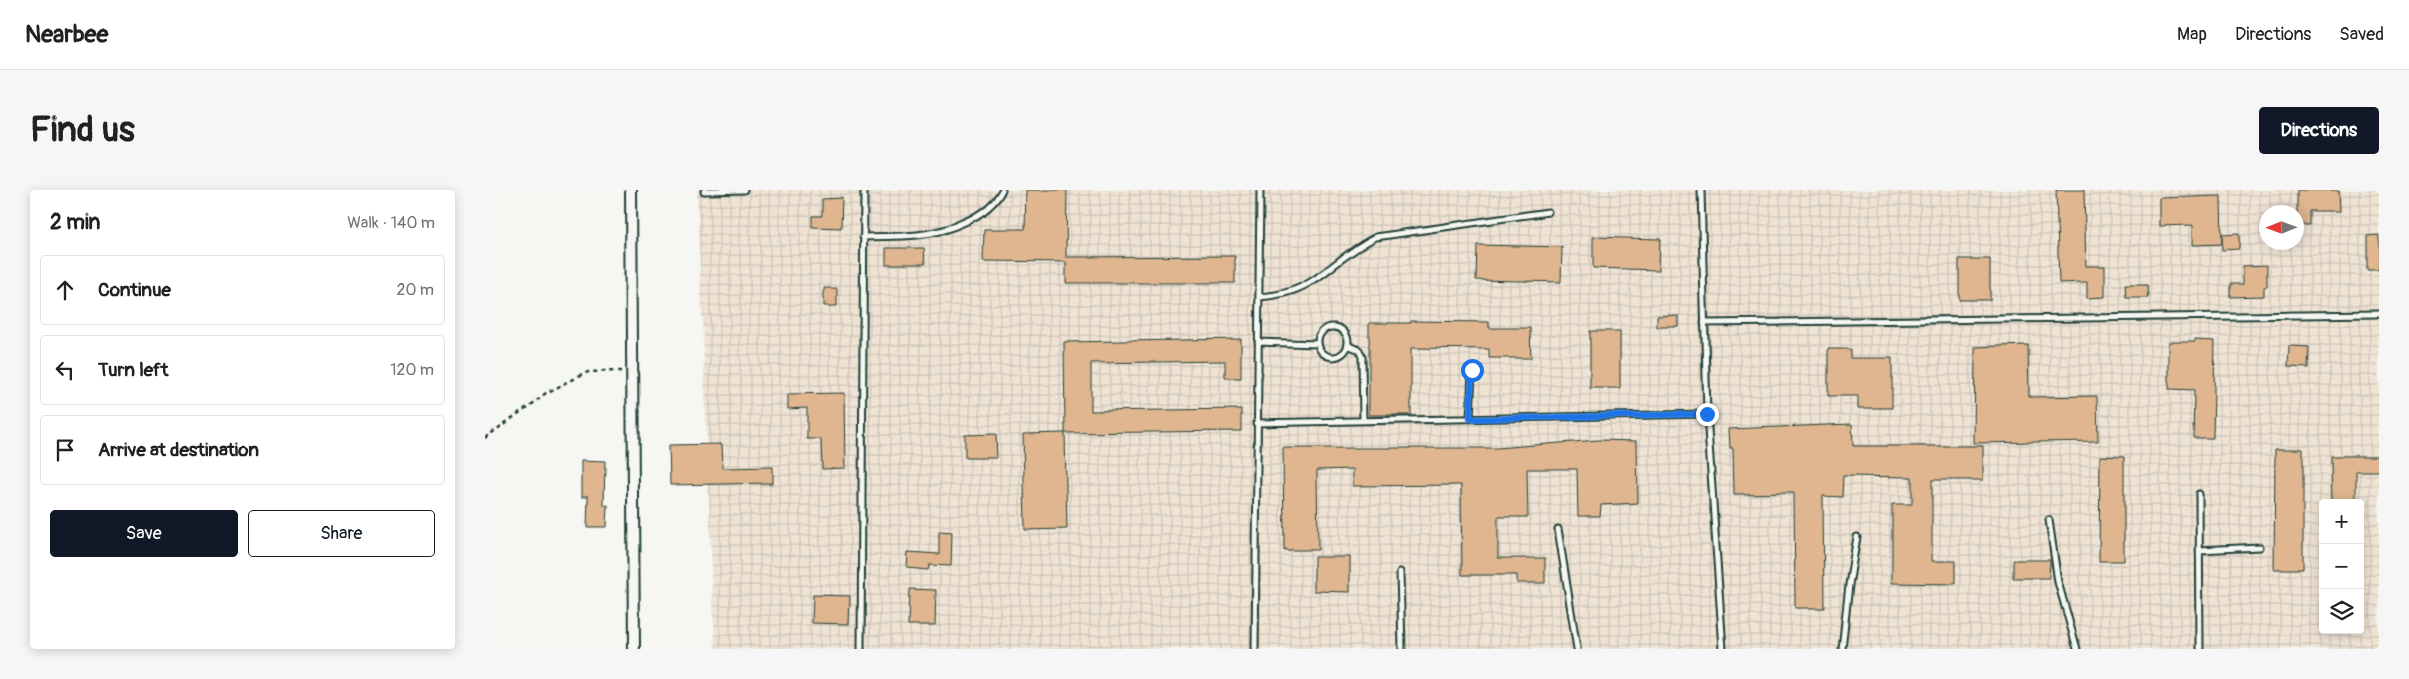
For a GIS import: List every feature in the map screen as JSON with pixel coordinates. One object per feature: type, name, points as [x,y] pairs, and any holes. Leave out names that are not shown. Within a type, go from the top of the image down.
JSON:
[{"type":"street","points":[[631,190],[634,649]]},
{"type":"lane","points":[[704,191],[744,190]]},
{"type":"lane","points":[[861,649],[863,190]]},
{"type":"lane","points":[[863,237],[917,235],[948,228],[977,216],[996,202],[1002,190]]},
{"type":"lane","points":[[1255,649],[1260,190]]},
{"type":"lane","points":[[1701,190],[1707,414],[1723,649]]},
{"type":"lane","points":[[1259,297],[1289,294],[1309,285],[1355,247],[1375,237],[1547,212]]},
{"type":"lane","points":[[1704,324],[2379,314]]},
{"type":"lane","points":[[1334,327],[1341,330],[1347,337],[1348,345],[1344,352],[1337,357],[1328,357],[1321,352],[1318,344],[1319,336],[1325,330],[1334,327]]},
{"type":"lane","points":[[1258,342],[1318,344]]},
{"type":"lane","points":[[1348,345],[1359,350],[1362,357],[1363,421]]},
{"type":"lane","points":[[1470,419],[1472,370]]},
{"type":"lane","points":[[1256,423],[1707,414]]},
{"type":"lane","points":[[2199,494],[2200,649]]},
{"type":"lane","points":[[2049,520],[2058,582],[2077,649]]},
{"type":"lane","points":[[1558,528],[1575,625],[1577,649]]},
{"type":"lane","points":[[1842,649],[1857,536]]},
{"type":"lane","points":[[2199,550],[2260,547]]},
{"type":"lane","points":[[1400,572],[1402,649]]},
{"type":"path","points":[[485,438],[546,394],[588,372],[633,370]]},
{"type":"shaded area","points":[[697,190],[2379,190],[2379,649],[715,649]]},
{"type":"building","points":[[1026,190],[1067,190],[1066,257],[1235,256],[1235,283],[1066,283],[1066,262],[983,261],[984,229],[1025,229]]},
{"type":"building","points":[[2056,190],[2084,190],[2086,266],[2105,266],[2105,297],[2087,298],[2087,282],[2059,283]]},
{"type":"building","points":[[2297,190],[2339,190],[2340,211],[2309,211],[2309,225],[2304,225],[2304,205],[2297,205]]},
{"type":"building","points":[[2221,196],[2222,244],[2193,245],[2193,225],[2160,226],[2160,198]]},
{"type":"building","points":[[842,198],[841,228],[812,227],[812,216],[822,216],[822,199]]},
{"type":"building","points":[[2239,234],[2239,249],[2222,250],[2222,235]]},
{"type":"building","points":[[2379,235],[2379,269],[2367,269],[2367,236]]},
{"type":"building","points":[[1593,237],[1660,239],[1659,270],[1593,268]]},
{"type":"building","points":[[1477,245],[1562,247],[1561,282],[1476,280]]},
{"type":"building","points":[[886,248],[924,248],[925,264],[886,264]]},
{"type":"building","points":[[1959,259],[1990,259],[1990,300],[1959,300]]},
{"type":"building","points":[[2267,265],[2267,287],[2264,287],[2264,296],[2230,297],[2230,284],[2243,284],[2243,266]]},
{"type":"building","points":[[2125,285],[2147,285],[2148,298],[2126,298]]},
{"type":"building","points":[[824,288],[837,288],[837,306],[824,306]]},
{"type":"building","points":[[1679,316],[1679,327],[1657,327],[1657,317]]},
{"type":"building","points":[[1411,321],[1489,322],[1489,328],[1530,328],[1531,358],[1489,358],[1489,349],[1411,348],[1411,415],[1369,415],[1369,323],[1411,323]]},
{"type":"building","points":[[1590,331],[1620,331],[1620,388],[1590,388]]},
{"type":"building","points":[[1241,339],[1241,378],[1225,378],[1225,361],[1091,363],[1091,411],[1241,409],[1241,431],[1065,433],[1064,342]]},
{"type":"building","points":[[2195,340],[2215,341],[2213,438],[2193,438],[2194,390],[2169,389],[2169,342],[2195,342]]},
{"type":"building","points":[[2028,345],[2029,397],[2097,396],[2098,441],[1974,443],[1975,347]]},
{"type":"building","points":[[2289,346],[2309,347],[2308,368],[2288,367]]},
{"type":"building","points":[[1828,349],[1850,349],[1850,358],[1892,358],[1892,408],[1858,408],[1858,396],[1828,396]]},
{"type":"building","points":[[845,393],[846,468],[822,469],[821,439],[807,439],[807,408],[788,409],[788,394]]},
{"type":"building","points":[[1852,424],[1853,446],[1983,446],[1983,480],[1932,480],[1932,561],[1955,561],[1955,584],[1892,583],[1892,504],[1912,504],[1912,477],[1843,476],[1842,497],[1823,496],[1824,608],[1795,608],[1794,493],[1734,494],[1733,448],[1730,448],[1729,429]]},
{"type":"building","points":[[1065,433],[1067,529],[1025,530],[1023,434]]},
{"type":"building","points":[[996,434],[997,458],[965,458],[965,435]]},
{"type":"building","points":[[1598,440],[1637,441],[1638,503],[1601,505],[1600,516],[1578,516],[1577,469],[1527,469],[1528,517],[1498,517],[1498,558],[1545,558],[1545,583],[1517,583],[1517,575],[1462,575],[1461,485],[1353,486],[1353,469],[1317,470],[1318,550],[1284,550],[1283,448],[1497,448]]},
{"type":"building","points":[[722,444],[723,468],[773,467],[773,483],[670,485],[669,445]]},
{"type":"building","points":[[2275,449],[2303,449],[2303,569],[2274,569]]},
{"type":"building","points":[[2100,456],[2124,457],[2124,561],[2099,561]]},
{"type":"building","points":[[2331,456],[2379,456],[2379,471],[2356,471],[2356,499],[2332,499]]},
{"type":"building","points":[[582,460],[605,461],[604,506],[608,506],[607,527],[587,527],[588,496],[582,496]]},
{"type":"building","points":[[939,531],[952,532],[951,566],[929,565],[928,570],[907,568],[908,552],[939,554]]},
{"type":"building","points":[[1314,557],[1350,557],[1350,592],[1314,591]]},
{"type":"building","points":[[2013,560],[2050,560],[2049,578],[2013,578]]},
{"type":"building","points":[[909,589],[936,590],[935,625],[908,625]]},
{"type":"building","points":[[813,595],[850,596],[849,624],[812,623]]},
{"type":"route","points":[[1472,370],[1470,419],[1707,414]]}]
